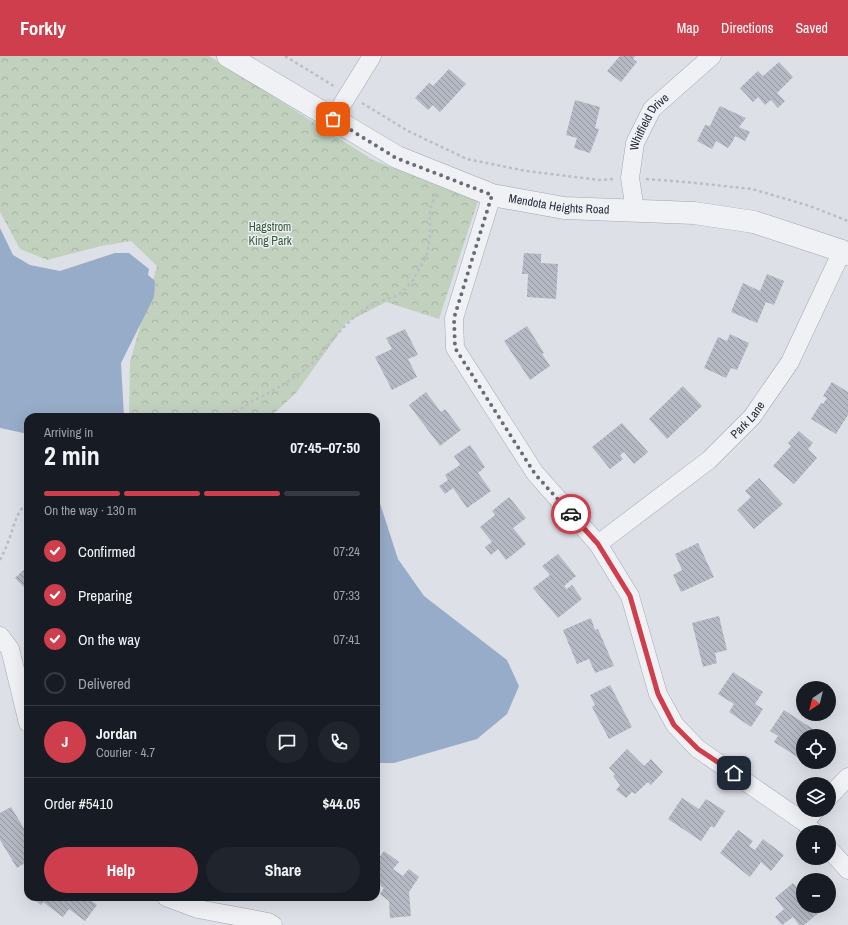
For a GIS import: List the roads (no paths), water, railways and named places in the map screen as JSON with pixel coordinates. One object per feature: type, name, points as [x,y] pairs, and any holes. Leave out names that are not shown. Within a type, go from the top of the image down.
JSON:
[{"type":"street","name":"Mendota Heights Road","points":[[228,56],[396,158],[492,195],[564,208],[694,213],[754,222],[845,252]]},
{"type":"street","points":[[333,119],[372,56]]},
{"type":"street","name":"Whitfield Drive","points":[[635,210],[630,178],[635,143],[652,109],[712,56]]},
{"type":"street","points":[[492,195],[454,318],[455,348],[535,474],[598,544],[630,596],[658,694],[674,725],[698,749],[811,821]]},
{"type":"street","name":"Park Lane","points":[[598,544],[709,460],[752,417],[790,362],[845,252]]},
{"type":"street","points":[[0,636],[10,649],[24,707]]},
{"type":"street","points":[[836,789],[848,777]]},
{"type":"street","points":[[836,857],[848,870]]},
{"type":"street","points":[[177,901],[198,909],[268,922],[273,925]]},
{"type":"water","points":[[0,228],[13,255],[30,265],[60,271],[115,253],[129,253],[149,269],[148,275],[155,281],[154,297],[121,363],[124,413],[24,413],[24,433],[0,428]]},
{"type":"water","points":[[380,503],[398,559],[424,596],[507,660],[519,686],[507,714],[477,739],[394,763],[380,763]]},
{"type":"park label","name":"Hagstrom King Park","points":[[270,234]]}]
